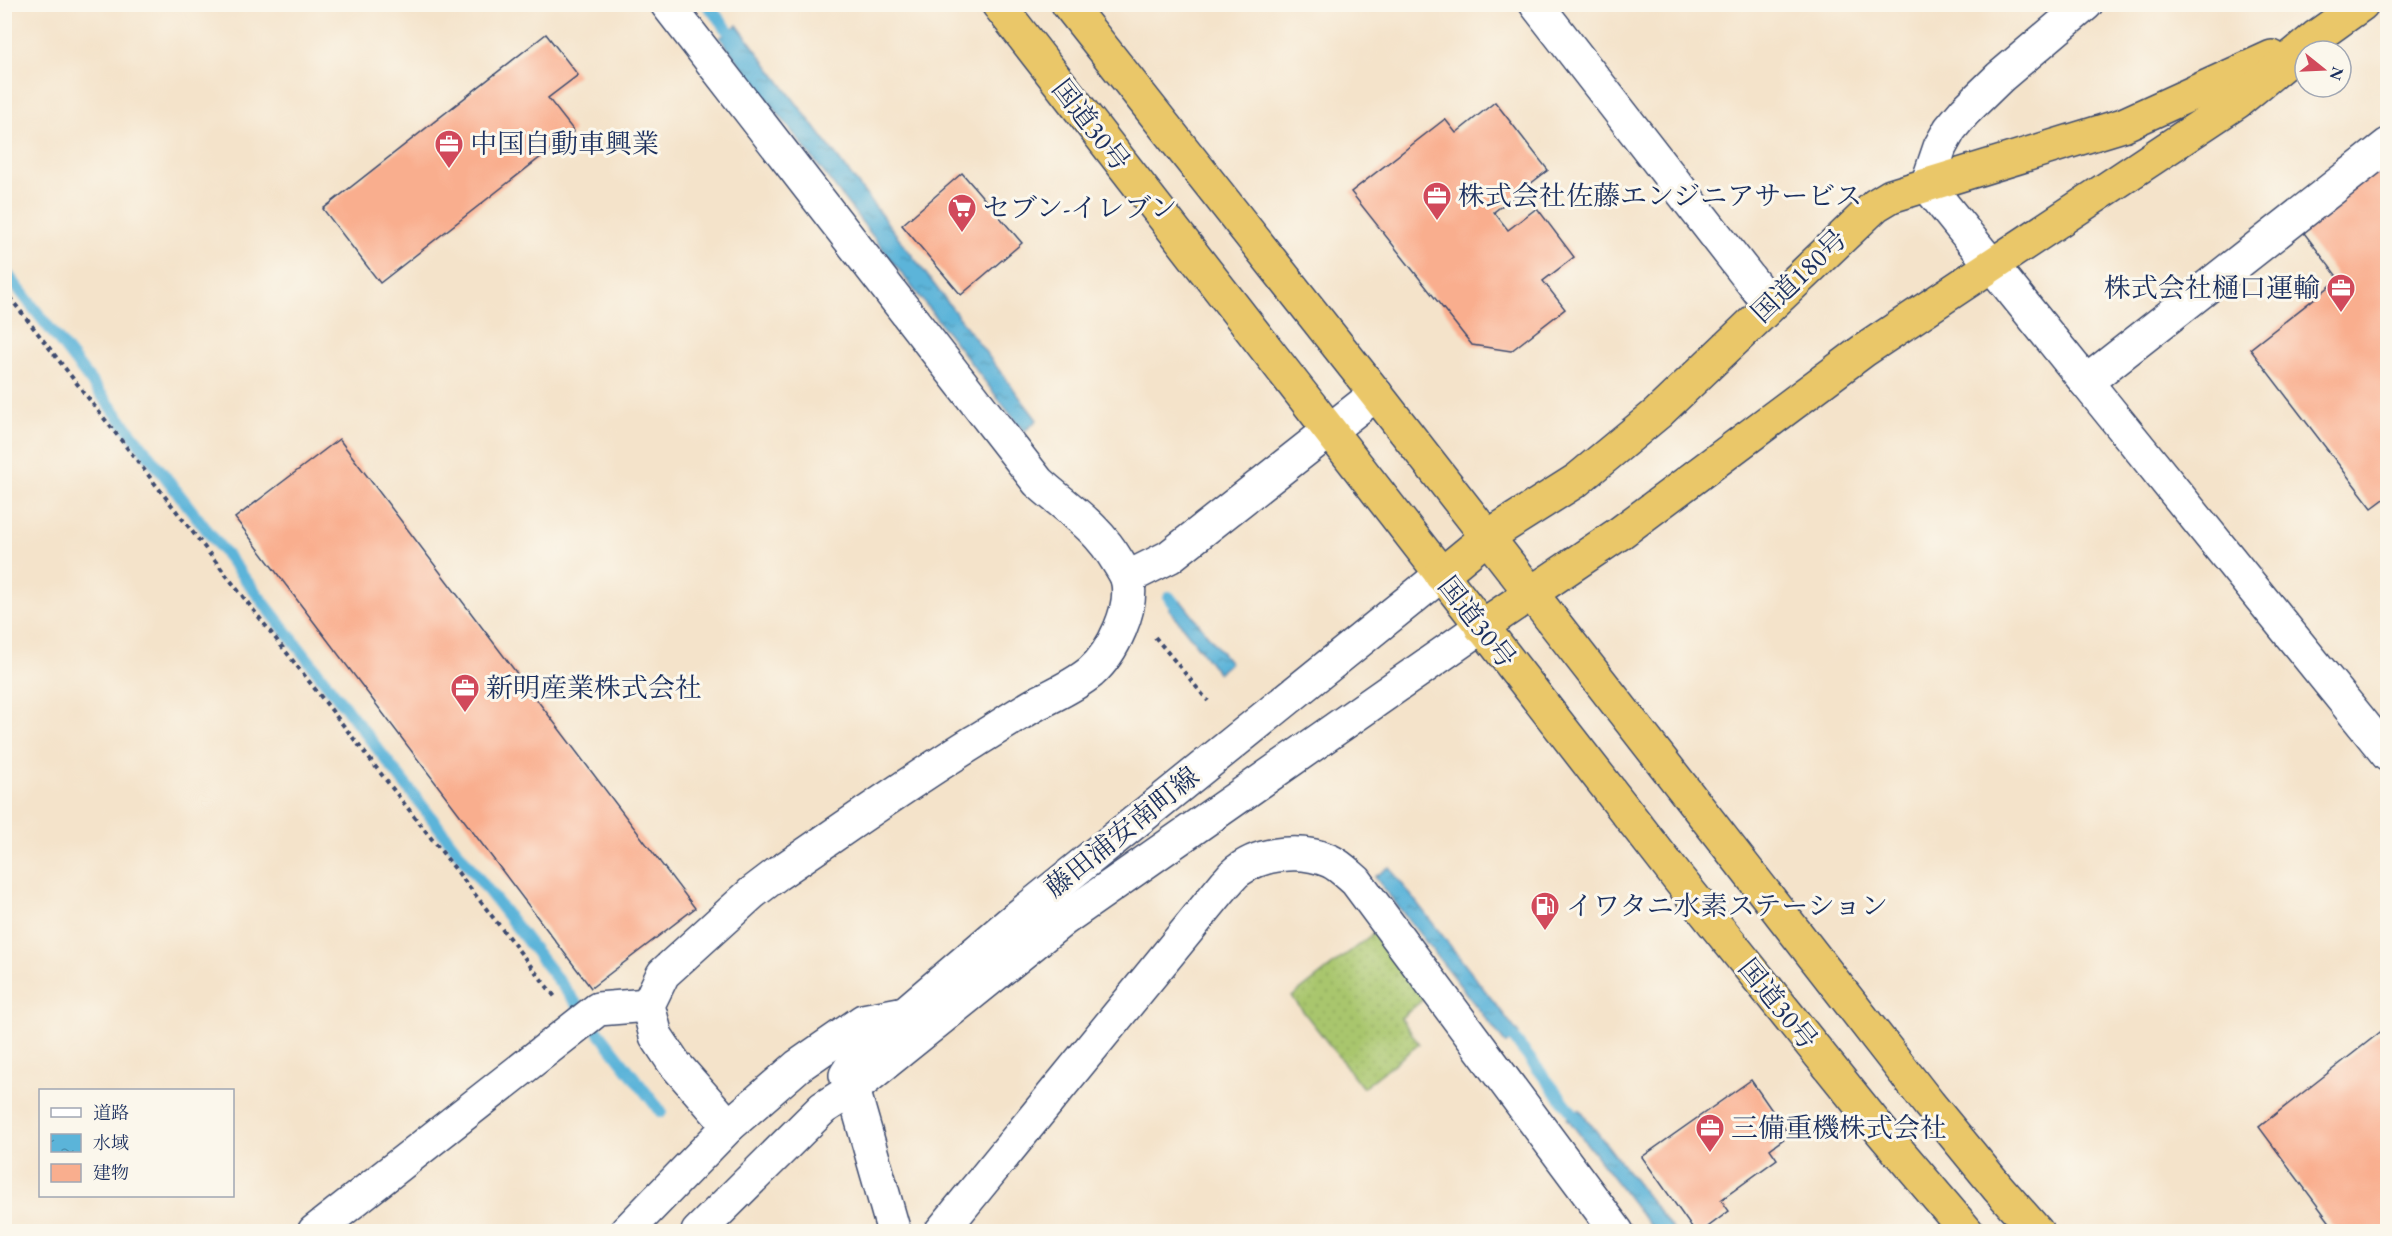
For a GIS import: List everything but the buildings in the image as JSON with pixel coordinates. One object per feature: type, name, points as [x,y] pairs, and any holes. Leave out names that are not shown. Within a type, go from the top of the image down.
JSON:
[{"type":"highway","name":"国道30号","points":[[998,4],[1677,877],[1852,1095],[1967,1232]]},
{"type":"highway","name":"国道30号","points":[[1068,4],[1376,394],[1929,1104],[2037,1232]]},
{"type":"highway","name":"国道180号","points":[[1481,627],[1620,533],[1863,351],[2236,102],[2316,37],[2362,4]]},
{"type":"highway","name":"国道180号","points":[[1440,575],[1487,537],[1577,480],[1621,445],[1658,413],[1876,205],[1891,196],[2123,125],[2316,37]]},
{"type":"street","points":[[668,4],[1038,482],[1087,521],[1110,549],[1127,591],[1121,628],[1109,652],[1091,671],[1071,687],[1035,705],[899,791],[752,893],[663,974],[648,1005],[656,1036],[674,1063],[729,1126]]},
{"type":"street","points":[[1536,4],[1770,305]]},
{"type":"street","points":[[2086,4],[2051,15],[2000,77],[1950,129],[1940,147],[1927,185],[2388,756]]},
{"type":"street","points":[[2086,382],[2388,145]]},
{"type":"street","points":[[1127,591],[1376,394]]},
{"type":"street","name":"藤田浦安南町線","points":[[698,1232],[823,1108],[855,1061],[905,1013],[1010,923],[1440,575]]},
{"type":"street","name":"藤田浦安南町線","points":[[823,1108],[853,1089],[1065,919],[1481,627]]},
{"type":"street","points":[[941,1232],[1239,869],[1259,860],[1283,855],[1309,854],[1332,862],[1356,881],[1617,1232]]},
{"type":"street","points":[[314,1232],[584,1019],[648,1005]]},
{"type":"street","points":[[626,1232],[729,1126],[798,1065],[863,1021],[905,1013]]},
{"type":"street","points":[[853,1089],[894,1232]]},
{"type":"path","points":[[4,290],[584,1019]]},
{"type":"path","points":[[1127,591],[1208,701]]},
{"type":"green space","points":[[1375,932],[1425,998],[1401,1018],[1419,1044],[1363,1088],[1292,997]]},
{"type":"water","points":[[737,25],[1037,420],[1024,432],[720,38]]},
{"type":"water","points":[[1181,601],[1230,663],[1218,673],[1169,609]]},
{"type":"water","points":[[1389,867],[1519,1034],[1506,1044],[1375,877]]},
{"type":"water","points":[[1579,1109],[1674,1231],[1654,1231],[1567,1118]]},
{"type":"waterway","points":[[707,4],[738,43]]},
{"type":"waterway","points":[[4,270],[661,1112]]},
{"type":"waterway","points":[[1169,597],[1185,617]]},
{"type":"waterway","points":[[1504,1026],[1582,1125]]},
{"type":"place","name":"中国自動車興業","points":[[449,170]]},
{"type":"place","name":"株式会社佐藤エンジニアサービス","points":[[1437,222]]},
{"type":"place","name":"セブン-イレブン","points":[[962,234]]},
{"type":"place","name":"株式会社樋口運輸","points":[[2341,314]]},
{"type":"place","name":"新明産業株式会社","points":[[465,714]]},
{"type":"place","name":"イワタニ水素ステーション","points":[[1545,932]]},
{"type":"place","name":"三備重機株式会社","points":[[1710,1154]]}]
